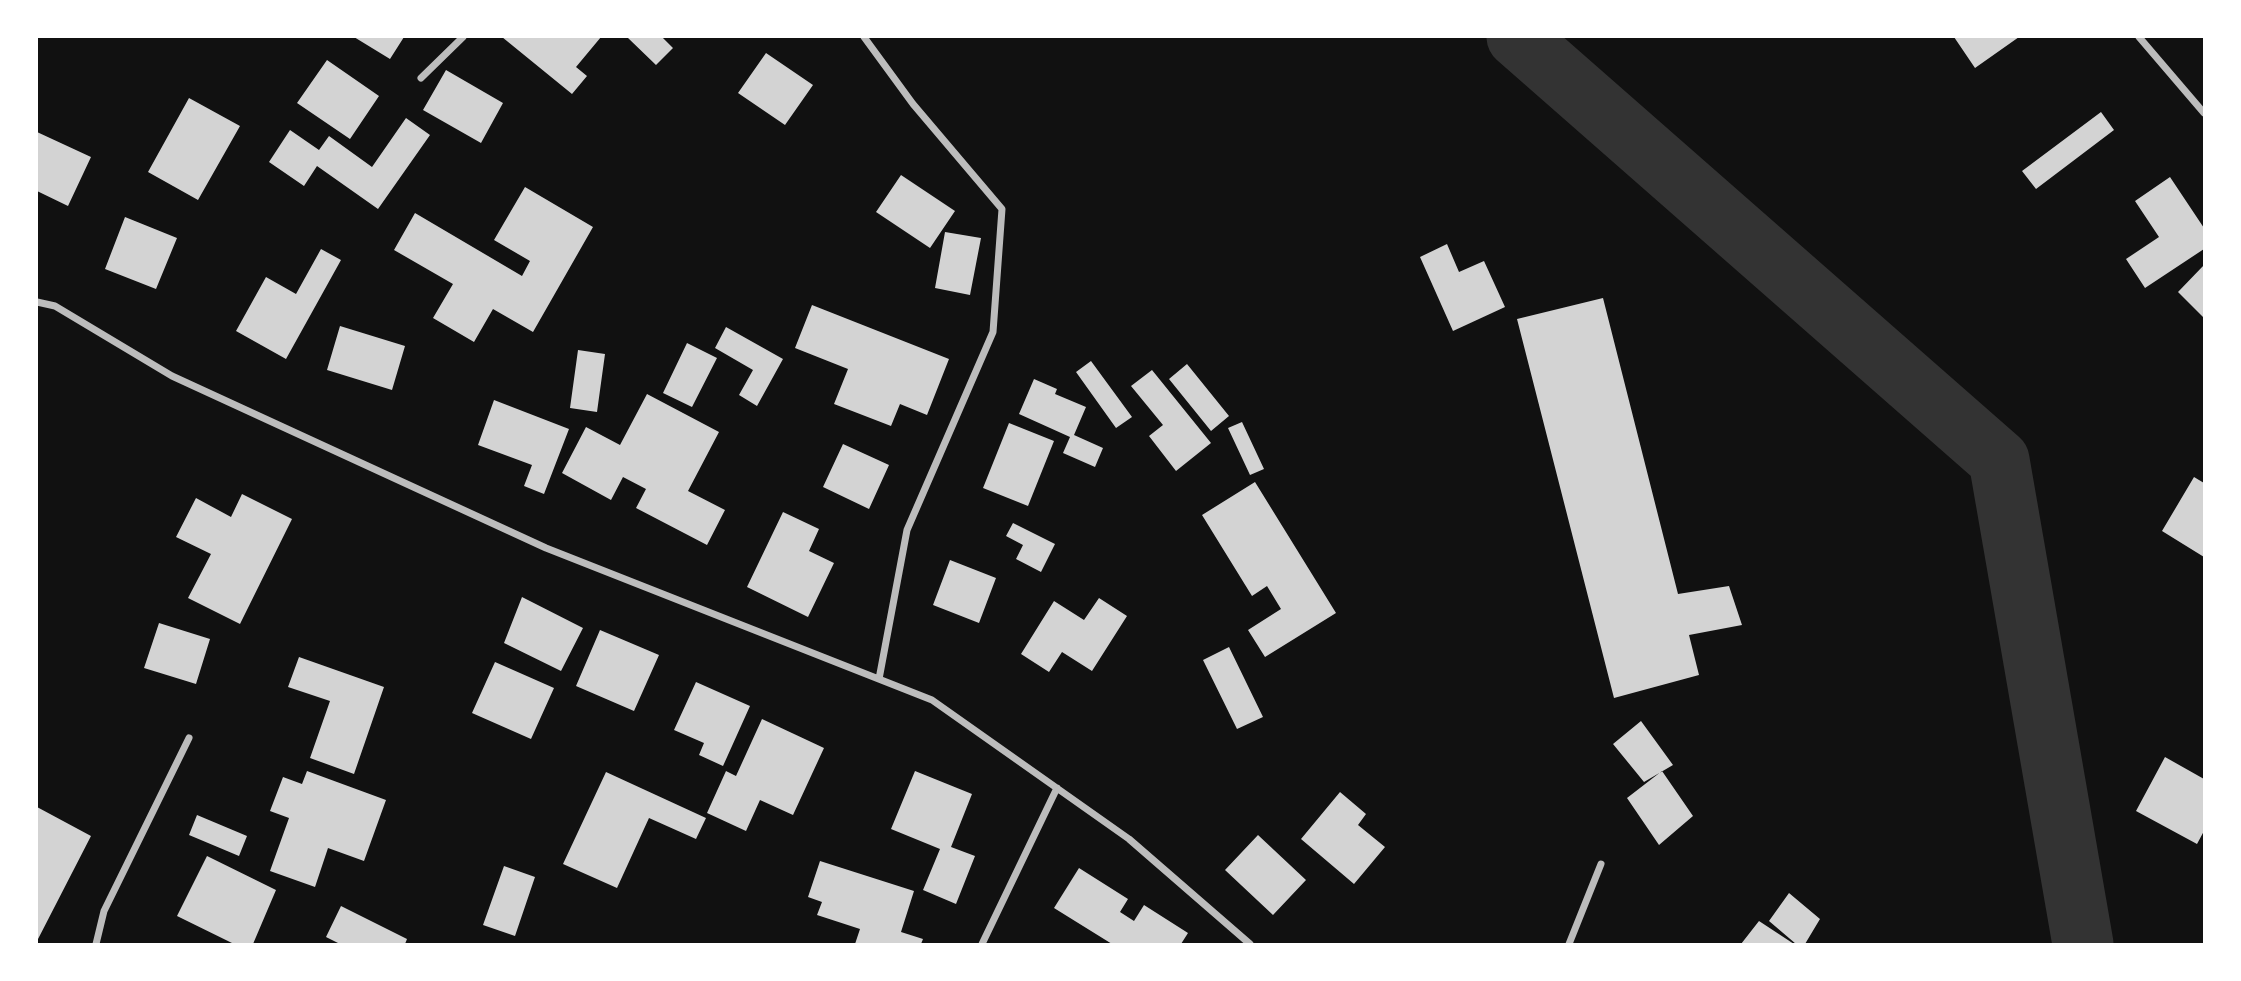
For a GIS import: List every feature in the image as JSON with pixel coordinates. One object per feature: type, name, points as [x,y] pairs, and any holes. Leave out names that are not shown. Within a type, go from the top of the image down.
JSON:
[{"type":"street","points":[[421,78],[463,37]]},
{"type":"street","points":[[864,37],[913,104],[1002,209],[993,332],[907,530],[879,679]]},
{"type":"street","points":[[2139,37],[2204,113]]},
{"type":"street","points":[[37,302],[55,306],[172,376],[546,548],[932,700],[1129,839],[1250,944]]},
{"type":"street","points":[[96,944],[104,911],[189,738]]},
{"type":"street","points":[[982,944],[1057,788]]},
{"type":"street","points":[[1569,944],[1601,864]]},
{"type":"building","points":[[354,37],[404,37],[390,59]]},
{"type":"building","points":[[502,37],[601,37],[576,67],[587,76],[572,94]]},
{"type":"building","points":[[662,37],[673,48],[656,65],[628,38]]},
{"type":"building","points":[[1954,37],[2019,37],[1975,68]]},
{"type":"building","points":[[766,53],[813,85],[785,125],[738,93]]},
{"type":"building","points":[[327,60],[379,96],[350,139],[297,103]]},
{"type":"building","points":[[446,70],[503,103],[481,143],[423,110]]},
{"type":"building","points":[[189,98],[240,126],[198,200],[148,172]]},
{"type":"building","points":[[2101,112],[2114,130],[2036,189],[2022,171]]},
{"type":"building","points":[[406,118],[430,135],[378,209],[317,166],[304,186],[269,162],[290,130],[319,150],[329,136],[372,167]]},
{"type":"building","points":[[37,132],[91,157],[68,206],[37,191]]},
{"type":"building","points":[[901,175],[955,211],[930,248],[876,212]]},
{"type":"building","points":[[2170,177],[2204,228],[2204,249],[2145,288],[2126,259],[2159,237],[2135,201]]},
{"type":"building","points":[[525,187],[593,227],[533,332],[493,309],[474,342],[433,318],[453,284],[394,250],[415,213],[522,276],[530,261],[494,240]]},
{"type":"building","points":[[125,217],[177,238],[156,289],[105,269]]},
{"type":"building","points":[[945,232],[981,238],[970,295],[935,288]]},
{"type":"building","points":[[1447,244],[1459,272],[1484,261],[1505,307],[1453,331],[1420,257]]},
{"type":"building","points":[[321,249],[341,260],[286,359],[236,331],[266,277],[296,294]]},
{"type":"building","points":[[2204,265],[2204,318],[2178,292]]},
{"type":"building","points":[[1603,298],[1678,594],[1729,586],[1742,625],[1689,635],[1699,675],[1614,698],[1517,319]]},
{"type":"building","points":[[812,305],[949,359],[927,415],[900,404],[891,426],[834,404],[848,369],[795,348]]},
{"type":"building","points":[[340,326],[405,346],[392,390],[327,370]]},
{"type":"building","points":[[726,327],[783,359],[757,406],[739,395],[753,370],[715,348]]},
{"type":"building","points":[[687,343],[717,358],[692,407],[663,393]]},
{"type":"building","points":[[578,350],[605,354],[597,412],[570,408]]},
{"type":"building","points":[[1091,361],[1132,417],[1116,428],[1076,372]]},
{"type":"building","points":[[1187,364],[1229,416],[1211,431],[1169,379]]},
{"type":"building","points":[[1152,370],[1211,443],[1176,471],[1149,436],[1163,425],[1131,386]]},
{"type":"building","points":[[1034,379],[1057,389],[1055,394],[1086,407],[1074,435],[1103,448],[1095,467],[1063,453],[1070,437],[1019,414]]},
{"type":"building","points":[[647,394],[719,432],[688,491],[725,510],[707,545],[636,508],[646,489],[623,477],[611,500],[562,473],[586,427],[620,445]]},
{"type":"building","points":[[494,400],[569,429],[544,494],[524,486],[532,465],[478,445]]},
{"type":"building","points":[[1242,422],[1264,469],[1250,475],[1228,428]]},
{"type":"building","points":[[1009,423],[1054,441],[1028,506],[983,488]]},
{"type":"building","points":[[843,444],[889,465],[869,509],[823,487]]},
{"type":"building","points":[[2194,477],[2204,483],[2204,557],[2162,531]]},
{"type":"building","points":[[1255,482],[1336,613],[1265,657],[1248,630],[1281,609],[1267,586],[1252,596],[1202,515]]},
{"type":"building","points":[[242,494],[292,519],[240,624],[188,598],[211,554],[176,537],[196,498],[231,517]]},
{"type":"building","points":[[783,512],[819,529],[809,551],[834,563],[808,617],[747,587]]},
{"type":"building","points":[[1013,523],[1055,544],[1041,572],[1016,559],[1023,545],[1006,536]]},
{"type":"building","points":[[950,560],[996,578],[979,623],[933,605]]},
{"type":"building","points":[[522,597],[583,628],[561,671],[504,643]]},
{"type":"building","points":[[1099,598],[1127,616],[1092,671],[1062,652],[1049,672],[1021,654],[1054,601],[1084,620]]},
{"type":"building","points":[[159,623],[210,639],[196,684],[144,668]]},
{"type":"building","points":[[600,630],[659,655],[634,711],[576,686]]},
{"type":"building","points":[[1229,647],[1263,717],[1237,729],[1203,660]]},
{"type":"building","points":[[299,657],[384,687],[354,774],[310,758],[330,701],[288,687]]},
{"type":"building","points":[[495,662],[554,688],[531,739],[472,713]]},
{"type":"building","points":[[696,682],[750,706],[723,766],[699,755],[704,743],[674,730]]},
{"type":"building","points":[[762,719],[824,748],[793,815],[760,800],[746,831],[707,813],[726,771],[736,776]]},
{"type":"building","points":[[1641,721],[1673,765],[1644,782],[1613,744]]},
{"type":"building","points":[[2165,757],[2204,779],[2204,831],[2197,844],[2136,811]]},
{"type":"building","points":[[307,771],[386,800],[364,861],[328,848],[315,887],[270,871],[289,818],[270,811],[283,777],[302,784]]},
{"type":"building","points":[[915,771],[972,794],[951,847],[975,856],[956,904],[923,890],[940,849],[891,829]]},
{"type":"building","points":[[1662,771],[1693,816],[1659,845],[1627,798]]},
{"type":"building","points":[[606,772],[706,818],[696,839],[649,818],[617,888],[563,864]]},
{"type":"building","points":[[1340,792],[1366,814],[1358,825],[1385,847],[1354,884],[1301,839]]},
{"type":"building","points":[[37,807],[91,836],[37,941]]},
{"type":"building","points":[[197,815],[247,836],[239,856],[189,835]]},
{"type":"building","points":[[1258,835],[1306,880],[1273,915],[1225,870]]},
{"type":"building","points":[[207,856],[276,890],[253,944],[234,944],[177,916]]},
{"type":"building","points":[[820,861],[914,891],[901,932],[923,939],[921,944],[855,944],[860,929],[817,915],[822,902],[808,897]]},
{"type":"building","points":[[504,866],[535,877],[515,936],[483,925]]},
{"type":"building","points":[[1079,868],[1128,899],[1120,912],[1134,921],[1144,905],[1188,933],[1181,944],[1112,944],[1054,908]]},
{"type":"building","points":[[1789,893],[1820,919],[1805,944],[1796,944],[1769,921]]},
{"type":"building","points":[[341,906],[407,939],[405,944],[340,944],[326,937]]},
{"type":"building","points":[[1759,921],[1794,944],[1741,944]]},
{"type":"waterway","points":[[1517,37],[1999,460],[2083,944]]}]
